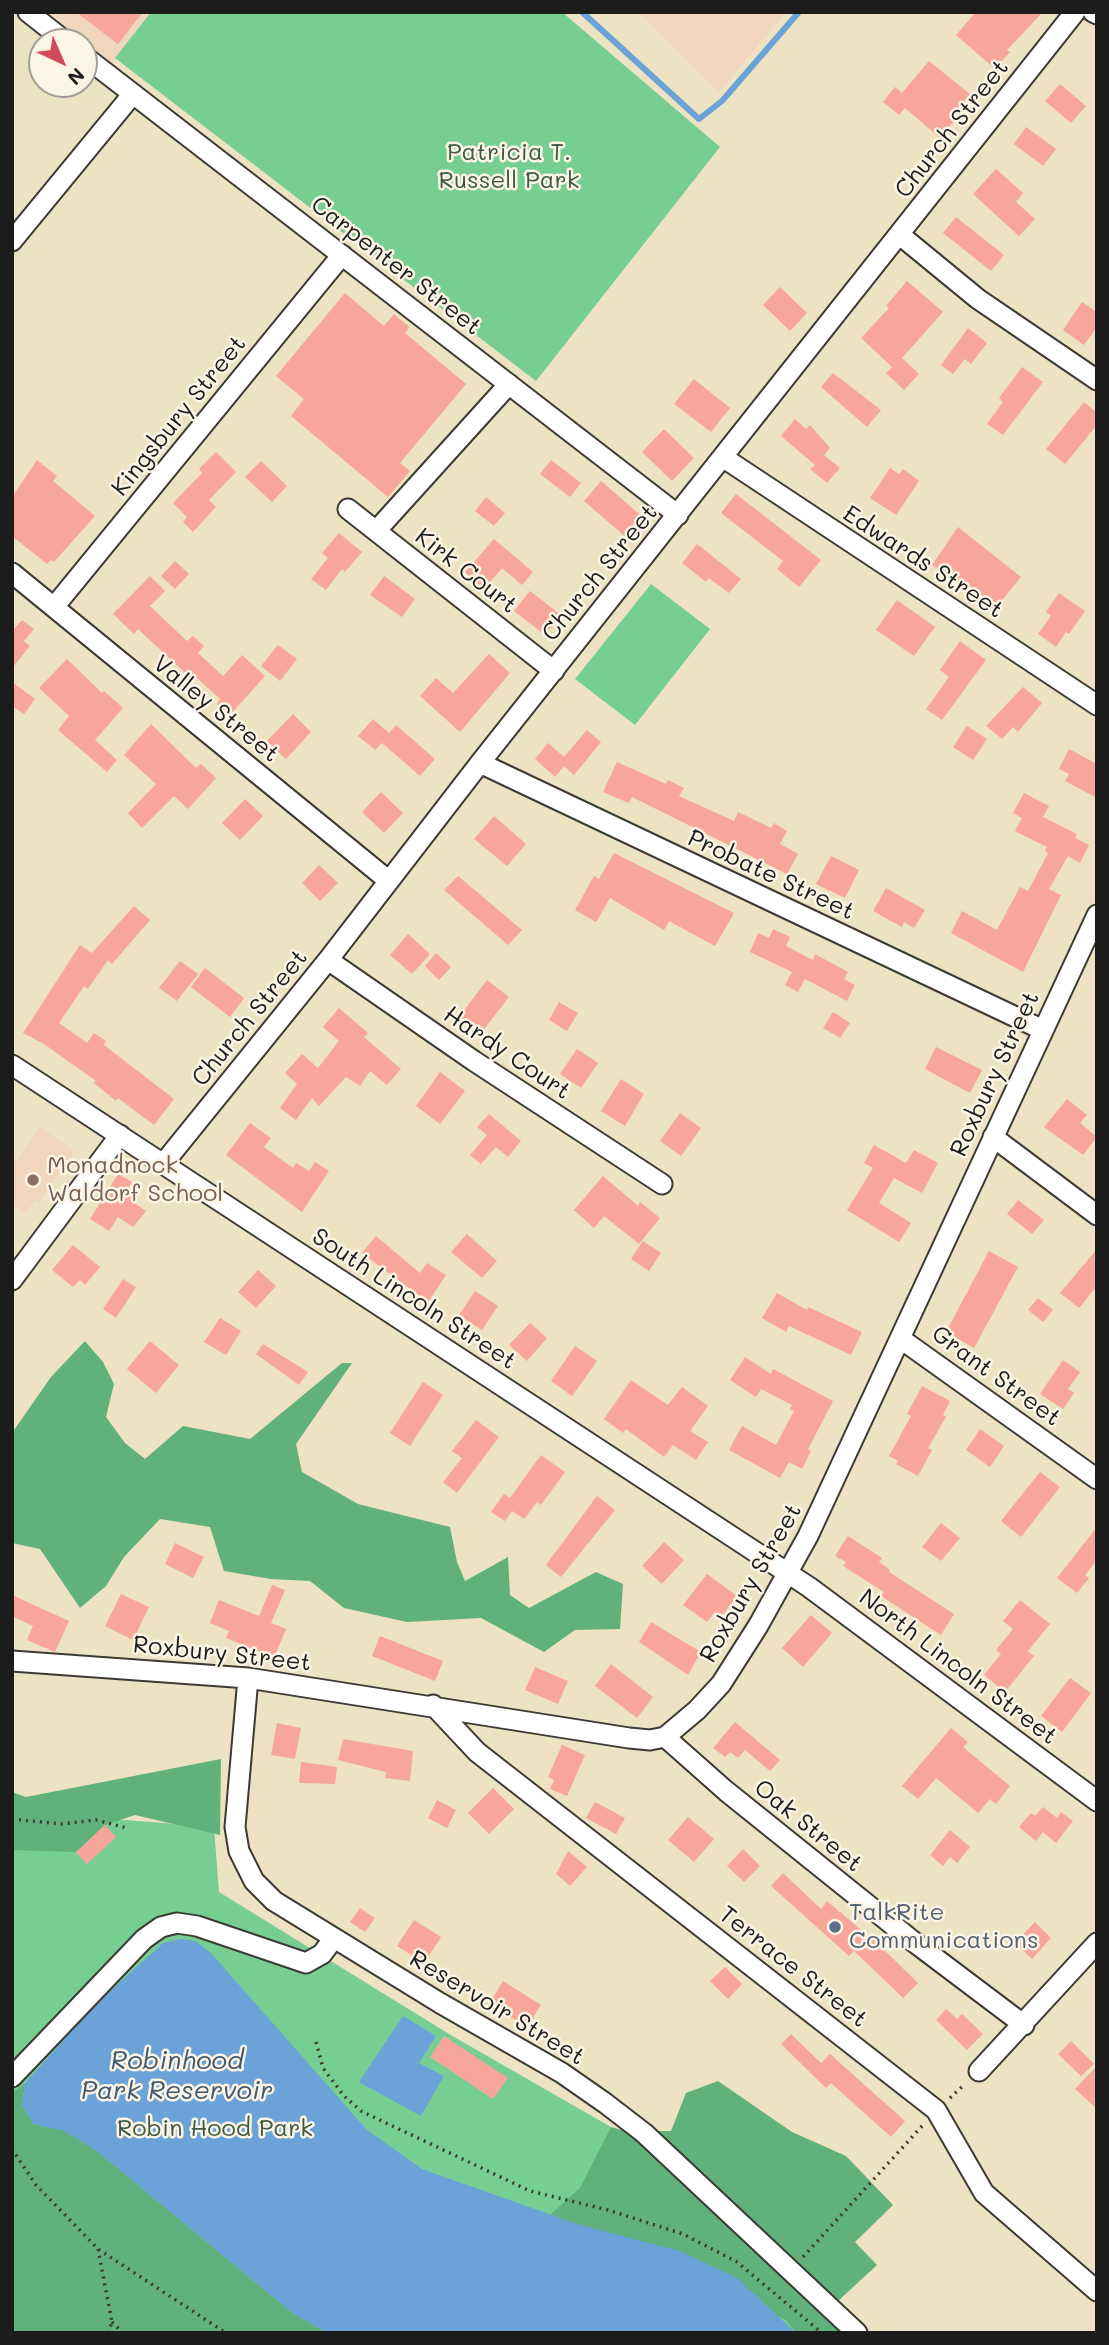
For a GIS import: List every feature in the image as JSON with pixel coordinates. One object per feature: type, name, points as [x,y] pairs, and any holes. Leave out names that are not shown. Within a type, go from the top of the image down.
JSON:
[{"type":"street","points":[[28,12],[48,28]]},
{"type":"street","name":"Church Street","points":[[163,1164],[328,960],[480,763],[1075,12]]},
{"type":"street","name":"Carpenter Street","points":[[98,67],[678,515]]},
{"type":"street","points":[[12,241],[132,95]]},
{"type":"street","points":[[900,235],[978,299],[1097,380]]},
{"type":"street","name":"Kingsbury Street","points":[[54,607],[342,255]]},
{"type":"street","points":[[376,531],[509,384]]},
{"type":"street","name":"Edwards Street","points":[[724,458],[1097,705]]},
{"type":"street","name":"Kirk Court","points":[[348,509],[554,671]]},
{"type":"street","name":"Valley Street","points":[[12,573],[389,881]]},
{"type":"street","name":"Probate Street","points":[[480,763],[1041,1029]]},
{"type":"street","name":"Roxbury Street","points":[[12,1661],[248,1678],[629,1738],[650,1740],[665,1737],[697,1710],[721,1684],[788,1574],[901,1339],[1041,1029],[1097,915]]},
{"type":"street","name":"Hardy Court","points":[[328,960],[474,1061],[662,1184]]},
{"type":"street","name":"South Lincoln Street","points":[[12,1065],[788,1574]]},
{"type":"street","points":[[12,1280],[120,1135]]},
{"type":"street","points":[[993,1137],[1097,1215]]},
{"type":"street","name":"Grant Street","points":[[901,1339],[1097,1479]]},
{"type":"street","name":"North Lincoln Street","points":[[788,1574],[928,1673],[1097,1801]]},
{"type":"street","name":"Reservoir Street","points":[[248,1678],[236,1814],[239,1851],[254,1881],[274,1900],[334,1938],[562,2074],[605,2103],[644,2133],[857,2333]]},
{"type":"street","name":"Terrace Street","points":[[432,1705],[477,1752],[936,2110],[984,2193],[1097,2291]]},
{"type":"street","name":"Oak Street","points":[[665,1737],[726,1791],[872,1909],[1024,2025]]},
{"type":"street","points":[[12,2077],[144,1938],[161,1927],[177,1923],[197,1926],[306,1963],[322,1954],[334,1938]]},
{"type":"street","points":[[979,2071],[1097,1943]]},
{"type":"path","points":[[12,1819],[61,1824],[96,1820],[127,1828]]},
{"type":"path","points":[[316,2042],[323,2068],[344,2096],[361,2111],[530,2191],[608,2210],[683,2234],[737,2262],[822,2333]]},
{"type":"path","points":[[792,2270],[936,2110],[979,2071]]},
{"type":"path","points":[[12,2149],[22,2166],[98,2249],[226,2333]]},
{"type":"path","points":[[12,2163],[22,2166]]},
{"type":"path","points":[[98,2249],[112,2322],[108,2333]]},
{"type":"path","points":[[112,2322],[123,2333]]},
{"type":"shaded area","points":[[49,12],[151,12],[112,63],[98,52],[98,28],[69,28]]},
{"type":"shaded area","points":[[638,12],[786,12],[719,93]]},
{"type":"shaded area","name":"Monadnock Waldorf School","points":[[40,1127],[74,1151],[39,1202],[35,1200],[25,1214],[12,1204],[12,1158],[17,1160]]},
{"type":"green space","name":"Patricia T. Russell Park","points":[[151,12],[562,12],[720,147],[536,381],[115,58]]},
{"type":"green space","points":[[651,584],[710,629],[635,725],[575,679]]},
{"type":"green space","points":[[85,1341],[103,1362],[114,1384],[106,1417],[125,1443],[145,1459],[183,1426],[250,1439],[342,1363],[352,1363],[296,1444],[302,1472],[358,1504],[450,1527],[457,1562],[465,1581],[508,1557],[510,1595],[529,1608],[596,1572],[623,1584],[620,1629],[575,1630],[544,1652],[481,1618],[407,1622],[344,1608],[310,1581],[271,1579],[224,1571],[210,1527],[160,1519],[124,1557],[106,1586],[80,1608],[40,1549],[12,1543],[12,1433],[51,1377]]},
{"type":"green space","points":[[221,1759],[220,1835],[135,1815],[105,1825],[76,1852],[12,1850],[12,1792],[26,1797]]},
{"type":"green space","name":"Robin Hood Park","points":[[12,1811],[214,1827],[219,1892],[449,2034],[611,2127],[833,2333],[12,2333]]},
{"type":"green space","points":[[718,2081],[792,2132],[846,2156],[893,2205],[855,2242],[877,2265],[838,2301],[870,2333],[796,2333],[786,2320],[550,2215],[580,2188],[611,2127],[626,2131],[671,2131],[686,2093]]},
{"type":"green space","points":[[25,2083],[22,2105],[33,2124],[64,2131],[97,2151],[291,2312],[327,2333],[12,2333],[12,2093]]},
{"type":"water","name":"Robinhood Park Reservoir","points":[[181,1939],[195,1941],[210,1952],[367,2130],[422,2169],[577,2224],[680,2251],[737,2278],[796,2333],[327,2333],[291,2312],[97,2151],[64,2131],[33,2124],[22,2105],[25,2083],[97,2003],[163,1943]]},
{"type":"water","points":[[403,2016],[436,2036],[419,2063],[444,2076],[421,2116],[359,2082]]},
{"type":"building","points":[[76,12],[143,12],[118,44]]},
{"type":"building","points":[[976,12],[1043,12],[1007,50],[1010,52],[995,69],[956,35]]},
{"type":"building","points":[[929,61],[970,94],[950,118],[954,121],[940,138],[905,108],[899,115],[883,102],[895,87],[902,93]]},
{"type":"building","points":[[1060,84],[1086,106],[1071,123],[1045,101]]},
{"type":"building","points":[[1026,127],[1056,149],[1043,166],[1014,144]]},
{"type":"building","points":[[996,169],[1023,193],[1016,202],[1035,219],[1019,236],[973,194]]},
{"type":"building","points":[[956,217],[1004,255],[991,271],[943,233]]},
{"type":"building","points":[[907,281],[943,312],[902,358],[919,374],[904,390],[886,373],[892,367],[861,338],[889,308],[886,306]]},
{"type":"building","points":[[780,287],[807,313],[790,331],[763,305]]},
{"type":"building","points":[[345,293],[384,326],[394,314],[409,327],[405,333],[466,384],[400,463],[410,471],[388,497],[291,416],[304,399],[276,376]]},
{"type":"building","points":[[1082,302],[1097,312],[1097,327],[1084,345],[1063,330]]},
{"type":"building","points":[[968,328],[987,343],[971,364],[965,359],[953,374],[941,365]]},
{"type":"building","points":[[1022,367],[1043,382],[1003,435],[987,424],[1003,402],[999,398]]},
{"type":"building","points":[[833,373],[881,410],[867,427],[821,387]]},
{"type":"building","points":[[694,379],[730,408],[711,432],[674,404]]},
{"type":"building","points":[[1084,402],[1097,413],[1097,425],[1065,464],[1046,449]]},
{"type":"building","points":[[795,419],[806,429],[810,425],[830,448],[824,455],[840,468],[827,483],[810,469],[815,465],[781,436]]},
{"type":"building","points":[[664,429],[694,458],[672,481],[642,452]]},
{"type":"building","points":[[216,452],[236,472],[209,500],[216,507],[193,532],[183,522],[187,517],[173,503],[202,473],[199,469]]},
{"type":"building","points":[[37,460],[57,476],[53,481],[95,516],[54,562],[51,560],[47,564],[12,536],[12,497]]},
{"type":"building","points":[[551,460],[581,483],[570,497],[540,474]]},
{"type":"building","points":[[261,461],[287,486],[272,502],[245,477]]},
{"type":"building","points":[[890,468],[899,474],[903,469],[919,481],[896,515],[870,498]]},
{"type":"building","points":[[601,481],[645,519],[628,539],[584,501]]},
{"type":"building","points":[[736,494],[821,560],[799,587],[777,569],[783,561],[721,513]]},
{"type":"building","points":[[486,497],[505,513],[494,526],[475,511]]},
{"type":"building","points":[[958,527],[1021,577],[994,610],[953,576],[952,578],[932,565]]},
{"type":"building","points":[[339,533],[362,552],[345,572],[342,569],[326,590],[311,579],[328,558],[322,553]]},
{"type":"building","points":[[494,539],[533,572],[522,585],[502,568],[484,589],[465,572]]},
{"type":"building","points":[[697,544],[741,579],[729,593],[709,578],[706,582],[682,563]]},
{"type":"building","points":[[175,561],[189,574],[175,589],[161,576]]},
{"type":"building","points":[[150,576],[165,591],[150,606],[187,641],[193,636],[204,646],[198,653],[223,676],[242,655],[265,676],[230,715],[217,704],[220,699],[197,678],[194,681],[138,629],[134,634],[113,614]]},
{"type":"building","points":[[384,576],[415,599],[402,617],[370,595]]},
{"type":"building","points":[[530,591],[561,615],[545,635],[514,611]]},
{"type":"building","points":[[1059,593],[1085,611],[1056,647],[1038,634],[1051,616],[1046,612]]},
{"type":"building","points":[[897,600],[935,627],[914,656],[876,630]]},
{"type":"building","points":[[22,620],[34,629],[24,641],[30,646],[12,668],[12,631]]},
{"type":"building","points":[[960,641],[986,660],[942,720],[926,709],[949,677],[940,670]]},
{"type":"building","points":[[278,645],[297,659],[280,681],[261,666]]},
{"type":"building","points":[[489,654],[510,673],[460,732],[420,696],[436,678],[453,693]]},
{"type":"building","points":[[67,659],[102,693],[104,691],[123,708],[95,740],[117,760],[107,772],[58,730],[69,716],[39,688]]},
{"type":"building","points":[[12,682],[35,699],[24,714],[12,706]]},
{"type":"building","points":[[1023,687],[1042,703],[1018,732],[1013,727],[1002,739],[986,726]]},
{"type":"building","points":[[293,714],[311,732],[286,759],[267,741]]},
{"type":"building","points":[[373,719],[389,733],[396,725],[435,759],[420,776],[382,743],[375,750],[358,736]]},
{"type":"building","points":[[151,724],[196,768],[201,764],[216,778],[188,809],[174,796],[142,828],[128,813],[156,784],[124,755]]},
{"type":"building","points":[[967,726],[987,739],[973,760],[953,747]]},
{"type":"building","points":[[587,730],[601,742],[574,775],[564,766],[555,777],[535,759],[548,743],[564,757]]},
{"type":"building","points":[[1069,749],[1097,764],[1097,798],[1065,781],[1069,774],[1059,769]]},
{"type":"building","points":[[617,762],[666,784],[668,780],[684,788],[679,796],[734,821],[738,812],[771,828],[774,823],[787,831],[780,844],[798,854],[787,874],[632,797],[629,803],[603,792]]},
{"type":"building","points":[[381,792],[403,813],[384,833],[362,812]]},
{"type":"building","points":[[1024,793],[1049,806],[1043,817],[1077,834],[1075,838],[1089,845],[1080,863],[1068,856],[1049,889],[1061,895],[1023,972],[951,933],[962,911],[997,930],[1020,887],[1028,891],[1048,853],[1045,851],[1047,847],[1015,831],[1022,818],[1013,813]]},
{"type":"building","points":[[245,799],[263,816],[240,840],[222,823]]},
{"type":"building","points":[[494,816],[526,844],[507,866],[474,839]]},
{"type":"building","points":[[614,853],[734,913],[715,946],[669,921],[664,930],[610,898],[596,922],[575,910],[594,876],[599,879]]},
{"type":"building","points":[[831,856],[859,870],[845,898],[816,884]]},
{"type":"building","points":[[319,865],[338,883],[320,901],[302,883]]},
{"type":"building","points":[[458,876],[522,930],[508,945],[444,890]]},
{"type":"building","points":[[886,888],[925,910],[914,928],[904,922],[902,927],[873,911]]},
{"type":"building","points":[[134,906],[150,920],[112,964],[108,960],[88,989],[84,986],[59,1023],[87,1043],[94,1033],[106,1041],[104,1045],[174,1099],[154,1125],[118,1098],[116,1101],[94,1083],[96,1081],[44,1044],[23,1033],[80,945],[92,953]]},
{"type":"building","points":[[773,929],[790,937],[786,946],[813,960],[815,954],[848,972],[844,979],[855,985],[847,1001],[805,979],[798,992],[785,985],[792,972],[750,952],[758,933],[769,938]]},
{"type":"building","points":[[408,934],[430,954],[412,974],[390,955]]},
{"type":"building","points":[[436,953],[451,967],[439,980],[425,966]]},
{"type":"building","points":[[180,961],[198,974],[177,1001],[159,988]]},
{"type":"building","points":[[205,968],[244,998],[230,1017],[191,987]]},
{"type":"building","points":[[487,980],[509,997],[481,1033],[459,1017]]},
{"type":"building","points":[[559,1002],[578,1013],[567,1031],[549,1020]]},
{"type":"building","points":[[339,1008],[368,1033],[364,1037],[401,1069],[387,1085],[370,1071],[360,1086],[346,1077],[319,1106],[312,1098],[296,1120],[280,1108],[297,1084],[285,1073],[302,1054],[318,1068],[339,1041],[323,1027]]},
{"type":"building","points":[[833,1012],[850,1023],[840,1038],[823,1028]]},
{"type":"building","points":[[936,1047],[982,1070],[970,1093],[925,1069]]},
{"type":"building","points":[[577,1049],[598,1063],[581,1088],[560,1074]]},
{"type":"building","points":[[440,1072],[465,1091],[440,1124],[416,1106]]},
{"type":"building","points":[[621,1079],[644,1094],[625,1126],[601,1111]]},
{"type":"building","points":[[1067,1099],[1087,1115],[1080,1123],[1097,1137],[1083,1155],[1044,1127]]},
{"type":"building","points":[[680,1113],[701,1128],[681,1156],[660,1141]]},
{"type":"building","points":[[489,1114],[521,1141],[508,1157],[496,1147],[481,1164],[470,1155],[487,1135],[477,1127]]},
{"type":"building","points":[[250,1123],[271,1138],[264,1147],[293,1168],[296,1163],[309,1171],[315,1162],[329,1171],[302,1212],[226,1155]]},
{"type":"building","points":[[874,1145],[906,1163],[914,1150],[938,1163],[922,1193],[894,1178],[879,1203],[911,1223],[899,1242],[847,1210],[873,1168],[864,1163]]},
{"type":"building","points":[[118,1174],[132,1182],[125,1193],[146,1211],[133,1227],[118,1217],[109,1231],[90,1219]]},
{"type":"building","points":[[603,1176],[638,1206],[640,1202],[660,1218],[639,1244],[604,1216],[594,1228],[574,1210]]},
{"type":"building","points":[[1018,1200],[1044,1220],[1032,1234],[1007,1214]]},
{"type":"building","points":[[467,1234],[497,1261],[482,1278],[451,1252]]},
{"type":"building","points":[[376,1236],[420,1273],[427,1263],[446,1275],[428,1302],[362,1253]]},
{"type":"building","points":[[643,1241],[661,1253],[649,1271],[631,1259]]},
{"type":"building","points":[[73,1245],[100,1267],[85,1285],[80,1280],[73,1287],[52,1270]]},
{"type":"building","points":[[1097,1249],[1097,1286],[1079,1308],[1060,1293]]},
{"type":"building","points":[[989,1251],[1018,1267],[974,1348],[946,1332]]},
{"type":"building","points":[[258,1270],[276,1286],[256,1308],[238,1292]]},
{"type":"building","points":[[123,1279],[136,1287],[116,1318],[103,1309]]},
{"type":"building","points":[[475,1291],[498,1306],[482,1330],[459,1315]]},
{"type":"building","points":[[777,1293],[807,1310],[808,1307],[862,1332],[851,1355],[789,1326],[786,1332],[762,1318]]},
{"type":"building","points":[[1038,1298],[1053,1310],[1043,1322],[1028,1310]]},
{"type":"building","points":[[220,1318],[241,1331],[226,1355],[204,1342]]},
{"type":"building","points":[[530,1323],[547,1338],[527,1361],[509,1345]]},
{"type":"building","points":[[150,1341],[179,1365],[156,1393],[127,1369]]},
{"type":"building","points":[[263,1344],[308,1372],[299,1385],[256,1354]]},
{"type":"building","points":[[575,1346],[597,1361],[572,1396],[551,1381]]},
{"type":"building","points":[[745,1357],[771,1374],[773,1369],[833,1401],[808,1449],[811,1451],[802,1469],[789,1462],[780,1478],[729,1450],[742,1426],[776,1445],[794,1411],[790,1409],[792,1405],[761,1389],[756,1397],[730,1380]]},
{"type":"building","points":[[1063,1360],[1080,1372],[1068,1389],[1074,1393],[1063,1409],[1040,1394]]},
{"type":"building","points":[[631,1380],[668,1405],[682,1387],[708,1406],[690,1431],[708,1442],[696,1460],[673,1445],[664,1457],[626,1429],[623,1433],[604,1419]]},
{"type":"building","points":[[423,1382],[443,1395],[410,1446],[390,1433]]},
{"type":"building","points":[[922,1386],[950,1401],[943,1415],[946,1417],[928,1448],[932,1450],[918,1476],[896,1464],[898,1461],[889,1456],[911,1416],[907,1414]]},
{"type":"building","points":[[476,1420],[499,1437],[457,1493],[443,1482],[462,1458],[452,1451]]},
{"type":"building","points":[[980,1429],[1004,1446],[990,1467],[966,1450]]},
{"type":"building","points":[[541,1455],[565,1472],[541,1505],[537,1502],[524,1519],[512,1511],[505,1521],[491,1512],[504,1494],[510,1498]]},
{"type":"building","points":[[1040,1472],[1060,1487],[1021,1537],[1001,1521]]},
{"type":"building","points":[[597,1496],[615,1510],[561,1577],[546,1565]]},
{"type":"building","points":[[941,1523],[960,1538],[941,1561],[922,1547]]},
{"type":"building","points":[[1097,1527],[1097,1560],[1085,1575],[1089,1578],[1077,1593],[1057,1578]]},
{"type":"building","points":[[848,1536],[882,1558],[879,1562],[890,1570],[889,1572],[954,1614],[941,1635],[881,1596],[884,1592],[843,1566],[846,1562],[835,1556]]},
{"type":"building","points":[[664,1542],[684,1560],[662,1584],[642,1566]]},
{"type":"building","points":[[175,1543],[204,1557],[193,1578],[165,1564]]},
{"type":"building","points":[[707,1574],[737,1596],[721,1617],[715,1612],[707,1622],[683,1605]]},
{"type":"building","points":[[272,1585],[285,1590],[271,1623],[286,1629],[274,1658],[226,1638],[229,1631],[210,1623],[219,1600],[259,1616]]},
{"type":"building","points":[[121,1594],[149,1607],[133,1640],[105,1626]]},
{"type":"building","points":[[12,1595],[69,1621],[55,1652],[27,1640],[33,1626],[12,1616]]},
{"type":"building","points":[[1020,1600],[1050,1624],[1028,1651],[1034,1656],[1005,1692],[984,1675],[1001,1654],[996,1650],[1013,1629],[1003,1621]]},
{"type":"building","points":[[811,1615],[832,1633],[803,1667],[782,1648]]},
{"type":"building","points":[[651,1622],[701,1652],[688,1675],[639,1642]]},
{"type":"building","points":[[380,1636],[443,1661],[435,1681],[372,1656]]},
{"type":"building","points":[[611,1664],[653,1697],[637,1718],[595,1686]]},
{"type":"building","points":[[535,1667],[568,1681],[558,1704],[525,1690]]},
{"type":"building","points":[[1070,1678],[1091,1693],[1062,1732],[1041,1716]]},
{"type":"building","points":[[735,1722],[780,1760],[770,1771],[745,1750],[738,1758],[730,1752],[725,1757],[713,1748]]},
{"type":"building","points":[[277,1723],[301,1728],[295,1759],[271,1755]]},
{"type":"building","points":[[951,1728],[968,1742],[963,1747],[1010,1786],[996,1804],[990,1799],[978,1813],[936,1778],[918,1799],[902,1786]]},
{"type":"building","points":[[343,1739],[413,1751],[410,1781],[385,1778],[386,1772],[338,1760]]},
{"type":"building","points":[[562,1745],[585,1755],[567,1796],[550,1789],[554,1780],[548,1777]]},
{"type":"building","points":[[301,1762],[337,1767],[335,1784],[299,1783]]},
{"type":"building","points":[[493,1788],[514,1809],[489,1834],[468,1813]]},
{"type":"building","points":[[437,1800],[456,1810],[447,1828],[428,1818]]},
{"type":"building","points":[[595,1802],[625,1818],[616,1834],[586,1818]]},
{"type":"building","points":[[1043,1807],[1057,1818],[1061,1812],[1073,1821],[1056,1843],[1043,1832],[1036,1841],[1019,1827],[1031,1813],[1035,1816]]},
{"type":"building","points":[[688,1817],[714,1839],[694,1862],[668,1840]]},
{"type":"building","points":[[105,1825],[116,1837],[87,1864],[76,1852]]},
{"type":"building","points":[[950,1830],[970,1847],[957,1863],[950,1857],[943,1866],[930,1855]]},
{"type":"building","points":[[743,1849],[760,1866],[744,1882],[727,1866]]},
{"type":"building","points":[[568,1851],[587,1867],[570,1886],[556,1874]]},
{"type":"building","points":[[783,1873],[821,1909],[827,1901],[879,1945],[918,1983],[903,1998],[854,1951],[849,1956],[771,1886]]},
{"type":"building","points":[[360,1908],[375,1918],[365,1932],[350,1922]]},
{"type":"building","points":[[414,1920],[441,1937],[424,1963],[397,1946]]},
{"type":"building","points":[[1035,1922],[1051,1938],[1032,1959],[1015,1943]]},
{"type":"building","points":[[725,1967],[742,1984],[728,1999],[710,1981]]},
{"type":"building","points":[[503,1981],[541,2005],[527,2027],[489,2004]]},
{"type":"building","points":[[946,2009],[957,2019],[962,2014],[983,2034],[967,2050],[936,2020]]},
{"type":"building","points":[[791,2034],[821,2063],[830,2054],[905,2121],[891,2137],[831,2083],[826,2088],[781,2044]]},
{"type":"building","points":[[444,2036],[508,2078],[493,2099],[430,2057]]},
{"type":"building","points":[[1071,2041],[1094,2064],[1081,2076],[1058,2054]]},
{"type":"building","points":[[1097,2066],[1097,2109],[1075,2089]]},
{"type":"waterway","points":[[582,12],[699,119],[722,101],[799,12]]},
{"type":"place","name":"Monadnock Waldorf School","points":[[33,1180]]},
{"type":"place","name":"TalkRite Communications","points":[[835,1927]]}]
